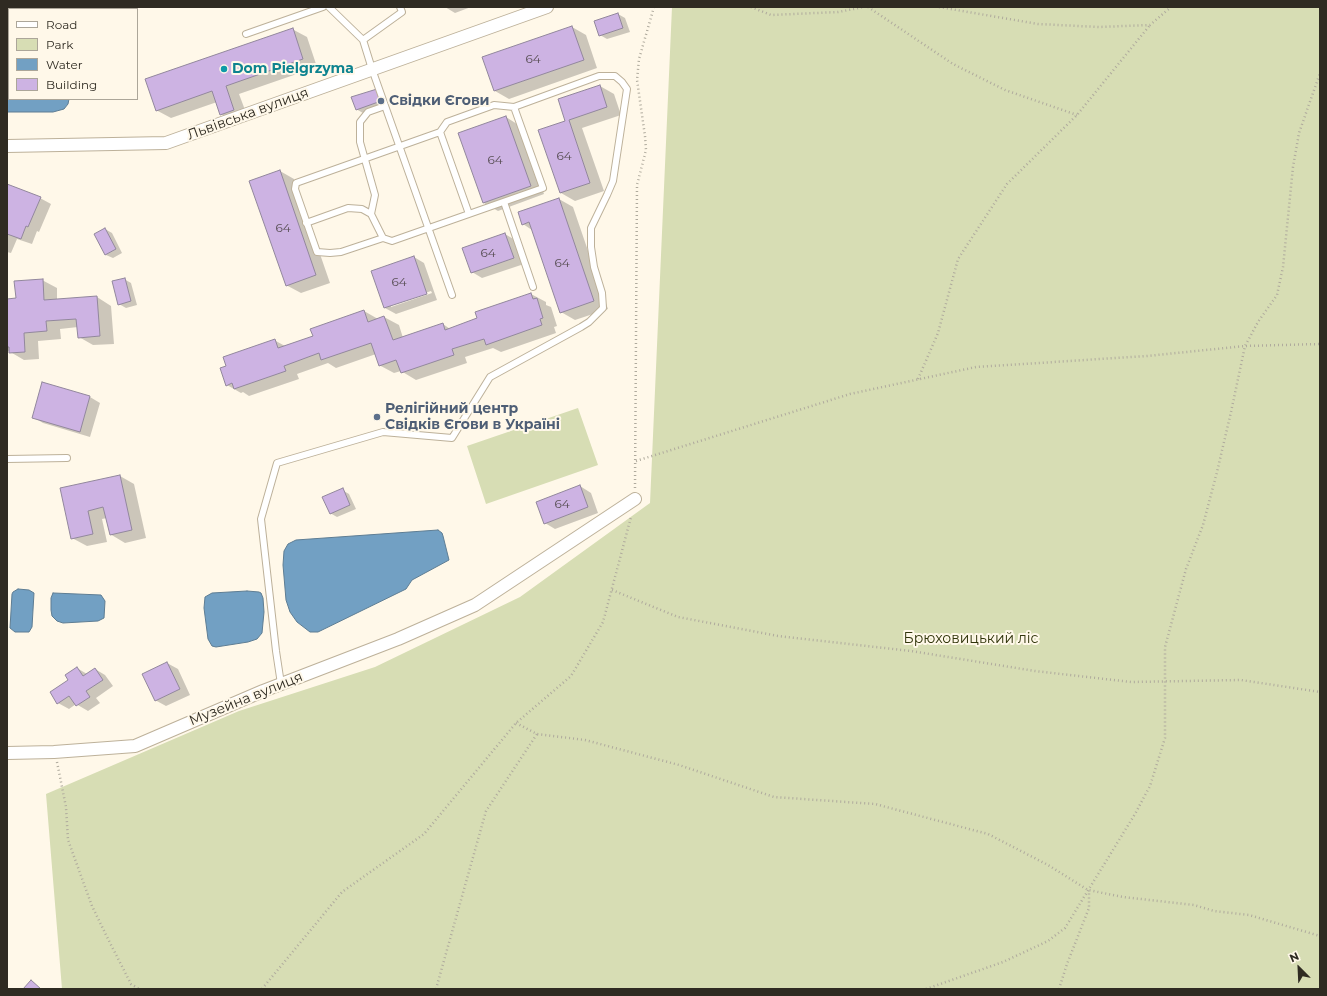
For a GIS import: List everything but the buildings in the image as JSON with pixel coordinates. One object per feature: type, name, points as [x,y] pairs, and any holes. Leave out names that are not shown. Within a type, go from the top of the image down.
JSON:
[{"type":"street","name":"Львівська вулиця","points":[[7,146],[166,143],[544,7]]},
{"type":"street","name":"Музейна вулиця","points":[[7,753],[54,752],[135,746],[281,684],[398,639],[475,605],[635,499]]},
{"type":"lane","points":[[246,34],[324,7]]},
{"type":"lane","points":[[329,7],[363,40],[372,70],[452,295]]},
{"type":"lane","points":[[363,40],[402,12],[400,7]]},
{"type":"lane","points":[[281,684],[262,520],[277,463],[383,432],[452,438],[490,378],[581,327],[589,322],[603,308],[602,293],[594,267],[591,247],[591,228],[613,181],[627,89],[615,76],[599,76],[514,107],[494,106],[448,122],[440,132],[296,183],[295,189],[317,252],[341,252],[383,238],[392,241],[428,229],[542,188],[514,107]]},
{"type":"lane","points":[[371,214],[374,195],[360,142],[360,122],[368,112],[385,106]]},
{"type":"lane","points":[[440,132],[469,214]]},
{"type":"lane","points":[[504,202],[533,287]]},
{"type":"lane","points":[[306,224],[348,208],[362,209],[371,214],[383,238]]},
{"type":"lane","points":[[7,459],[67,458]]},
{"type":"path","points":[[262,989],[342,892],[424,834],[516,723],[571,676],[604,622],[635,499],[637,185],[646,150],[637,80],[639,59],[654,7]]},
{"type":"path","points":[[751,7],[771,15],[838,12],[864,7]]},
{"type":"path","points":[[868,7],[953,64],[1005,90],[1077,115]]},
{"type":"path","points":[[939,7],[1038,24],[1098,27],[1150,25]]},
{"type":"path","points":[[918,379],[938,333],[958,259],[1007,184],[1077,115],[1150,25],[1171,7]]},
{"type":"path","points":[[926,989],[1003,962],[1048,941],[1065,928],[1135,814],[1150,786],[1165,738],[1164,647],[1186,569],[1203,525],[1231,412],[1245,346],[1258,322],[1277,295],[1283,267],[1293,167],[1299,133],[1320,73]]},
{"type":"path","points":[[636,461],[850,394],[976,367],[1147,356],[1245,346],[1320,344]]},
{"type":"path","points":[[612,590],[678,617],[778,636],[911,651],[1035,671],[1131,682],[1240,680],[1320,692]]},
{"type":"path","points":[[516,723],[537,734],[585,740],[679,765],[774,797],[875,804],[988,834],[1048,865],[1088,890],[1123,897],[1249,915],[1320,936]]},
{"type":"path","points":[[436,989],[486,811],[537,734]]},
{"type":"path","points":[[54,752],[66,807],[68,840],[92,906],[131,984],[139,989]]},
{"type":"path","points":[[1059,989],[1089,908],[1088,890]]},
{"type":"green space","name":"Брюховицький ліс","points":[[672,7],[1320,7],[1320,989],[62,989],[46,794],[239,711],[375,667],[520,597],[650,503]]},
{"type":"green space","points":[[578,408],[598,465],[486,504],[467,446]]},
{"type":"water","points":[[7,25],[8,100],[69,100],[64,109],[53,112],[7,112]]},
{"type":"water","points":[[438,530],[442,533],[449,560],[412,580],[406,589],[318,632],[310,632],[297,622],[290,612],[286,600],[283,565],[284,551],[288,544],[296,540]]},
{"type":"water","points":[[18,589],[29,590],[34,593],[32,627],[29,632],[15,632],[10,628],[12,594]]},
{"type":"water","points":[[247,591],[259,592],[263,598],[264,612],[262,633],[257,639],[248,642],[216,647],[212,646],[208,639],[204,608],[205,597],[212,593]]},
{"type":"water","points":[[53,593],[101,595],[105,601],[104,618],[98,621],[63,623],[57,621],[52,616],[51,610],[51,598]]},
{"type":"place","name":"Dom Pielgrzyma","points":[[224,69]]},
{"type":"place","name":"Свідки Єгови","points":[[381,101]]},
{"type":"place","name":"Релігійний центр Свідків Єгови в Україні","points":[[377,417]]}]
